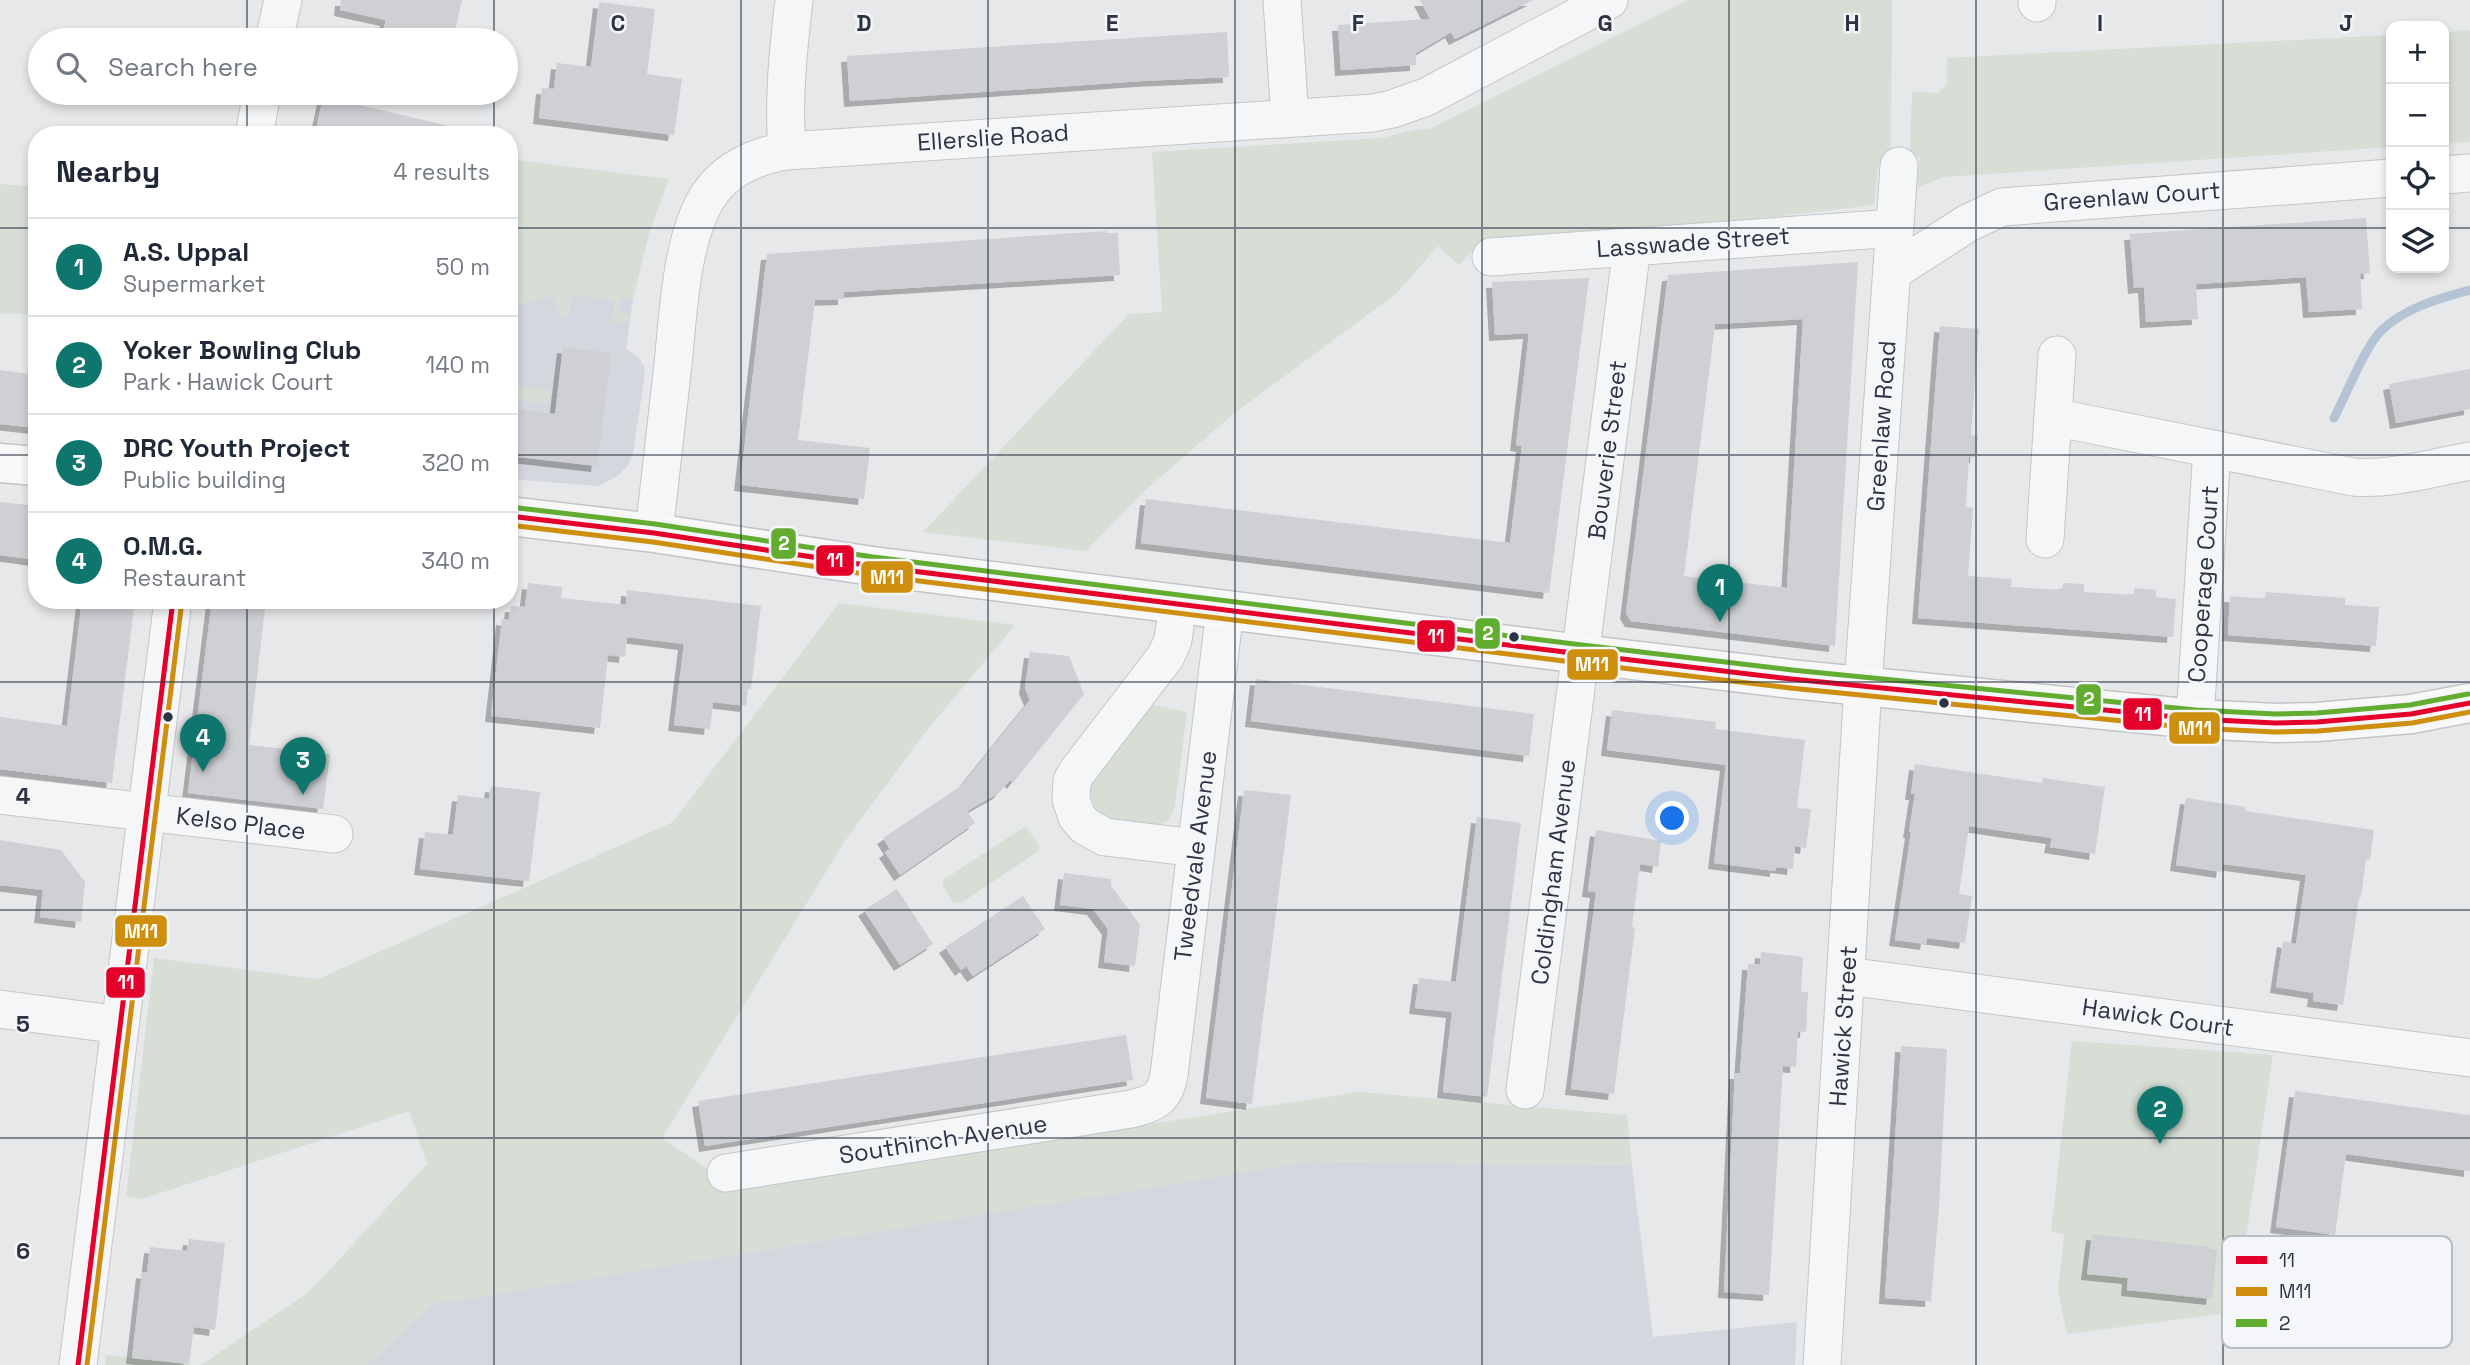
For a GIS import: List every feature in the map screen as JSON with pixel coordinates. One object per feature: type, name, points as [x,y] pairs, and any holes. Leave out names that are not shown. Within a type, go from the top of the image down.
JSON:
[{"type":"main road","points":[[0,463],[28,465]]},
{"type":"main road","points":[[518,517],[654,533],[872,566],[1581,654],[1863,686],[2195,719],[2317,722],[2411,714],[2470,704]]},
{"type":"street","points":[[277,28],[283,0]]},
{"type":"street","points":[[787,151],[785,75],[794,0]]},
{"type":"street","points":[[1282,0],[1290,118]]},
{"type":"street","name":"Ellerslie Road","points":[[654,533],[680,301],[690,245],[700,213],[716,186],[739,167],[756,158],[787,151],[1373,113],[1410,104],[1609,0]]},
{"type":"street","points":[[256,126],[260,105]]},
{"type":"street","name":"Greenlaw Road","points":[[1863,686],[1899,166]]},
{"type":"street","points":[[2449,175],[2470,173]]},
{"type":"street","name":"Greenlaw Court","points":[[1892,272],[1968,223],[2002,207],[2386,178]]},
{"type":"street","name":"Lasswade Street","points":[[1491,257],[1895,228]]},
{"type":"street","name":"Bouverie Street","points":[[1581,654],[1632,247]]},
{"type":"street","points":[[2045,539],[2057,355]]},
{"type":"street","name":"Cooperage Court","points":[[2053,417],[2369,478],[2395,476],[2470,461]]},
{"type":"street","name":"Cooperage Court","points":[[2195,719],[2212,449]]},
{"type":"street","points":[[1178,604],[1172,640],[1166,656],[1077,772],[1072,781],[1071,799],[1077,817],[1093,832],[1119,839],[1196,848]]},
{"type":"street","points":[[78,1365],[172,609]]},
{"type":"street","name":"Tweedvale Avenue","points":[[1159,1099],[1165,1091],[1169,1075],[1225,610]]},
{"type":"street","name":"Coldingham Avenue","points":[[1525,1090],[1581,654]]},
{"type":"street","name":"Hawick Street","points":[[1823,1354],[1863,686]]},
{"type":"street","name":"Kelso Place","points":[[0,795],[334,834]]},
{"type":"street","name":"Hawick Court","points":[[1847,976],[2470,1059]]},
{"type":"street","points":[[0,1009],[120,1025]]},
{"type":"street","name":"Southinch Avenue","points":[[726,1173],[1131,1110],[1159,1099]]},
{"type":"shaded area","points":[[1688,0],[1892,0],[1891,146],[1878,167],[1874,205],[1641,233],[1475,249],[1459,265],[1438,246],[1397,293],[1232,415],[1141,494],[1086,551],[923,532],[1129,314],[1162,312],[1152,152],[1382,138],[1429,129]]},
{"type":"shaded area","points":[[2470,30],[2470,142],[2449,144],[2449,32]]},
{"type":"shaded area","points":[[2386,35],[2386,147],[1944,177],[1913,189],[1920,158],[1910,149],[1912,92],[1938,93],[1947,84],[1947,58]]},
{"type":"shaded area","points":[[518,160],[669,179],[649,234],[633,299],[620,298],[619,313],[630,315],[629,323],[612,321],[614,300],[572,295],[569,316],[560,317],[554,296],[518,305]]},
{"type":"shaded area","points":[[0,184],[28,186],[28,315],[0,313]]},
{"type":"shaded area","points":[[554,290],[634,292],[626,349],[638,357],[645,373],[633,453],[628,465],[619,475],[599,486],[518,480],[518,299]]},
{"type":"shaded area","points":[[518,387],[550,390],[548,404],[518,400]]},
{"type":"shaded area","points":[[839,603],[1015,625],[923,735],[845,841],[662,1138],[735,1187],[1359,1092],[1627,1115],[1632,1166],[1312,1161],[432,1304],[367,1365],[201,1365],[309,1292],[427,1164],[409,1111],[142,1199],[126,1197],[154,958],[318,979],[673,822]]},
{"type":"shaded area","points":[[1149,704],[1187,712],[1175,806],[1173,813],[1160,825],[1151,827],[1117,823],[1103,816],[1095,807],[1091,789],[1092,774]]},
{"type":"shaded area","points":[[1024,827],[1040,846],[1039,851],[961,903],[954,903],[943,886],[943,880]]},
{"type":"shaded area","points":[[2072,1041],[2273,1055],[2246,1236],[2222,1236],[2222,1314],[2067,1334],[2058,1291],[2064,1234],[2051,1232]]},
{"type":"shaded area","points":[[1312,1161],[1632,1166],[1653,1337],[1797,1322],[1795,1365],[367,1365],[432,1304]]},
{"type":"shaded area","points":[[106,1355],[189,1364],[190,1365],[105,1365]]},
{"type":"building","points":[[341,0],[462,0],[456,28],[384,28],[386,20],[340,10]]},
{"type":"building","points":[[1420,0],[1533,0],[1455,39],[1451,32],[1416,53],[1416,65],[1341,70],[1338,25],[1430,19]]},
{"type":"building","points":[[599,2],[655,9],[647,74],[682,79],[674,135],[539,118],[542,88],[554,89],[557,63],[591,67]]},
{"type":"building","points":[[1227,32],[1229,77],[850,101],[847,56]]},
{"type":"building","points":[[321,105],[359,105],[449,126],[317,126]]},
{"type":"building","points":[[2366,218],[2370,273],[2360,274],[2362,309],[2309,312],[2306,277],[2196,284],[2198,319],[2146,322],[2144,287],[2134,288],[2130,234]]},
{"type":"building","points":[[1106,231],[1118,233],[1120,275],[844,292],[844,299],[815,300],[798,440],[870,448],[864,499],[740,485],[767,254]]},
{"type":"building","points":[[1858,262],[1835,646],[1631,621],[1626,613],[1668,275]],"holes":[[[1803,319],[1787,588],[1684,576],[1715,324]]]},
{"type":"building","points":[[1589,278],[1549,593],[1141,543],[1146,499],[1510,543],[1522,446],[1516,445],[1529,333],[1495,335],[1492,282]]},
{"type":"building","points":[[1940,326],[1979,329],[1971,435],[1978,436],[1976,457],[1969,457],[1966,507],[1973,508],[1968,576],[2012,579],[2011,587],[2062,590],[2063,583],[2084,584],[2084,592],[2134,595],[2134,588],[2156,590],[2156,597],[2176,599],[2173,637],[1918,618]]},
{"type":"building","points":[[563,347],[611,353],[597,466],[518,457],[518,409],[555,414]]},
{"type":"building","points":[[2470,369],[2470,409],[2396,423],[2389,384]]},
{"type":"building","points":[[0,370],[28,374],[28,427],[0,424]]},
{"type":"building","points":[[0,502],[28,505],[28,559],[0,555]]},
{"type":"building","points":[[528,583],[562,587],[561,598],[626,605],[627,590],[761,606],[751,689],[748,689],[746,706],[713,702],[710,729],[674,725],[684,644],[627,637],[625,657],[608,655],[600,728],[491,716],[502,619],[509,620],[511,609],[525,607]]},
{"type":"building","points":[[2266,592],[2345,598],[2345,605],[2379,607],[2376,646],[2228,635],[2230,596],[2265,599]]},
{"type":"building","points":[[81,609],[134,609],[112,783],[0,769],[0,717],[67,726]]},
{"type":"building","points":[[211,609],[265,609],[249,745],[330,754],[323,809],[188,793]]},
{"type":"building","points":[[1030,652],[1069,656],[1084,694],[1013,783],[1010,780],[999,793],[967,811],[975,823],[900,875],[885,852],[890,849],[883,838],[961,786],[1030,700],[1025,688]]},
{"type":"building","points":[[1256,679],[1534,714],[1529,756],[1251,721]]},
{"type":"building","points":[[1612,710],[1716,722],[1715,729],[1805,740],[1797,808],[1811,809],[1806,848],[1795,846],[1793,869],[1776,867],[1776,871],[1714,863],[1726,765],[1607,750]]},
{"type":"building","points":[[1915,764],[2042,783],[2043,778],[2105,787],[2095,854],[2050,847],[2052,838],[1969,826],[1959,894],[1972,896],[1965,943],[1927,938],[1926,944],[1895,940],[1911,832],[1915,794],[1911,794]]},
{"type":"building","points":[[491,786],[540,792],[529,881],[420,869],[425,832],[453,835],[458,795],[489,799]]},
{"type":"building","points":[[1244,790],[1291,795],[1252,1104],[1206,1098]]},
{"type":"building","points":[[2186,798],[2246,807],[2245,811],[2374,830],[2370,860],[2366,859],[2359,898],[2343,1005],[2313,1001],[2314,993],[2276,987],[2283,941],[2296,944],[2306,875],[2223,864],[2222,872],[2176,865]]},
{"type":"building","points":[[1477,817],[1521,823],[1487,1097],[1443,1092],[1452,1012],[1415,1008],[1419,978],[1456,982]]},
{"type":"building","points":[[1596,830],[1661,841],[1658,867],[1640,864],[1632,927],[1635,928],[1614,1094],[1571,1089],[1596,892],[1588,891]]},
{"type":"building","points":[[0,840],[61,850],[85,882],[81,922],[40,917],[43,890],[0,885]]},
{"type":"building","points":[[1064,873],[1111,879],[1111,886],[1140,925],[1135,966],[1104,962],[1108,929],[1093,909],[1060,905]]},
{"type":"building","points":[[897,889],[933,944],[900,965],[864,910]]},
{"type":"building","points":[[1023,896],[1045,929],[973,976],[966,966],[961,970],[945,947]]},
{"type":"building","points":[[1761,952],[1803,957],[1801,992],[1808,992],[1806,1032],[1798,1031],[1796,1067],[1783,1066],[1769,1295],[1724,1292],[1735,1073],[1740,1073],[1748,964],[1760,964]]},
{"type":"building","points":[[1126,1035],[1133,1080],[705,1146],[698,1101]]},
{"type":"building","points":[[1901,1046],[1947,1049],[1931,1301],[1885,1298]]},
{"type":"building","points":[[2295,1091],[2470,1115],[2470,1171],[2346,1154],[2335,1235],[2276,1227]]},
{"type":"building","points":[[2092,1234],[2217,1250],[2212,1299],[2127,1290],[2128,1278],[2087,1274]]},
{"type":"building","points":[[189,1239],[225,1243],[215,1330],[194,1327],[189,1364],[132,1358],[142,1272],[147,1273],[150,1247],[187,1251]]},
{"type":"waterway","points":[[2334,418],[2362,359],[2381,331],[2411,310],[2470,290]]},
{"type":"transit line","name":"2","points":[[518,508],[655,524],[873,557],[1582,645],[1792,670],[2196,710],[2317,713],[2410,705],[2468,694]]},
{"type":"transit line","name":"11","points":[[518,517],[654,533],[872,566],[1581,654],[1791,679],[2195,719],[2317,722],[2411,714],[2470,703]]},
{"type":"transit line","name":"M11","points":[[518,526],[653,542],[871,575],[1580,663],[1790,688],[2194,728],[2318,731],[2412,723],[2470,712]]},
{"type":"transit line","name":"11","points":[[78,1365],[172,609]]},
{"type":"transit line","name":"M11","points":[[87,1365],[181,609]]},
{"type":"place","name":"A.S. Uppal","points":[[1720,622]]},
{"type":"place","name":"O.M.G.","points":[[203,772]]},
{"type":"place","name":"DRC Youth Project","points":[[303,795]]},
{"type":"place","name":"Yoker Bowling Club","points":[[2160,1144]]}]
